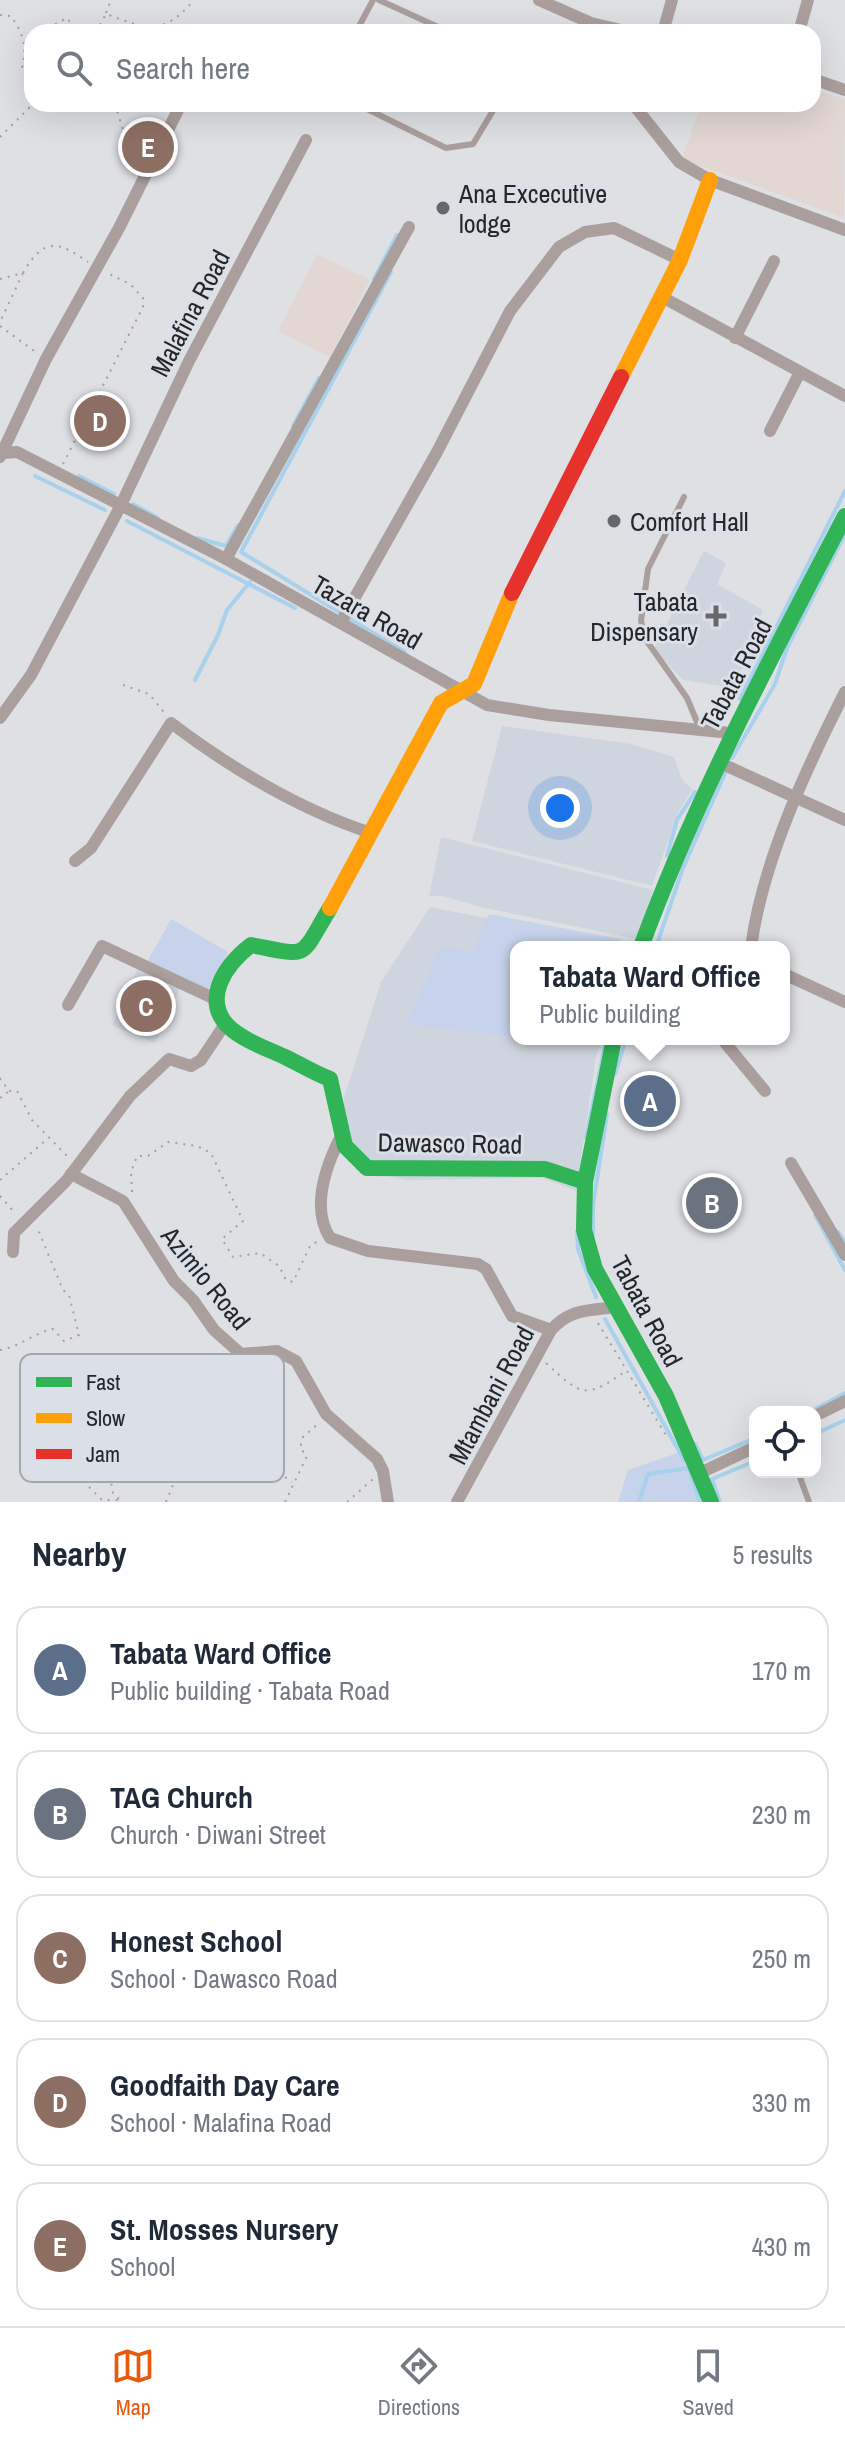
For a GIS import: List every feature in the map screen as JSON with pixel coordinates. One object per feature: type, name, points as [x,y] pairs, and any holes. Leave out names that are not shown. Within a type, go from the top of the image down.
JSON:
[{"type":"street","points":[[539,0],[586,24]]},
{"type":"street","points":[[665,24],[672,0]]},
{"type":"street","points":[[801,24],[808,0]]},
{"type":"street","points":[[821,82],[845,90]]},
{"type":"street","points":[[2,455],[46,359],[97,269],[177,112]]},
{"type":"street","points":[[639,112],[679,162],[710,180],[844,227]]},
{"type":"street","name":"Malafina Road","points":[[0,718],[31,675],[120,507],[162,414],[306,140]]},
{"type":"street","points":[[13,1252],[11,1237],[74,1169],[130,1096],[169,1059],[191,1066],[197,1063],[225,1024],[215,999],[217,987],[229,965],[251,945],[296,954],[304,951],[441,703],[474,684],[482,670],[507,603],[680,260],[710,180]]},
{"type":"street","points":[[226,559],[409,227]]},
{"type":"street","points":[[341,622],[437,452],[510,311],[559,247],[585,232],[614,228],[680,260]]},
{"type":"street","points":[[735,338],[774,261]]},
{"type":"street","points":[[662,297],[845,396]]},
{"type":"street","points":[[770,431],[800,372]]},
{"type":"street","name":"Tazara Road","points":[[2,455],[17,452],[226,559],[460,691],[502,709],[731,733]]},
{"type":"street","name":"Tabata Road","points":[[643,941],[676,852],[731,733],[845,516]]},
{"type":"street","points":[[753,941],[781,835],[845,692]]},
{"type":"street","points":[[75,861],[91,848],[171,723],[219,760],[269,788],[335,821],[371,833]]},
{"type":"street","points":[[718,762],[845,820]]},
{"type":"street","points":[[68,1005],[102,946],[215,999]]},
{"type":"street","points":[[790,977],[845,1002]]},
{"type":"street","name":"Dawasco Road","points":[[225,1024],[241,1038],[330,1079],[340,1138],[356,1161],[367,1168],[545,1169],[585,1182]]},
{"type":"street","name":"Tabata Road","points":[[613,1045],[585,1182],[584,1230],[588,1249],[616,1307],[666,1396],[711,1502]]},
{"type":"street","points":[[727,1045],[765,1091]]},
{"type":"street","points":[[340,1138],[321,1193],[323,1226],[330,1238],[368,1251],[478,1264],[486,1269],[512,1316],[551,1330]]},
{"type":"street","points":[[791,1163],[845,1255]]},
{"type":"street","points":[[74,1169],[123,1201]]},
{"type":"street","name":"Azimio Road","points":[[123,1201],[174,1281],[193,1300],[214,1330],[241,1354],[286,1353],[296,1361],[326,1414],[367,1449],[383,1471]]},
{"type":"street","name":"Mtambani Road","points":[[457,1502],[534,1355],[551,1330],[562,1318],[588,1309],[616,1307]]},
{"type":"street","points":[[821,1413],[845,1401]]},
{"type":"street","points":[[700,1473],[749,1450]]},
{"type":"street","points":[[383,1471],[388,1502]]},
{"type":"lane","points":[[360,24],[373,0]]},
{"type":"lane","points":[[379,0],[432,24]]},
{"type":"lane","points":[[373,112],[446,148],[457,149],[473,144],[492,112]]},
{"type":"lane","points":[[684,497],[648,569],[641,621],[646,640],[687,698],[700,729]]},
{"type":"lane","points":[[800,1478],[809,1502]]},
{"type":"path","points":[[100,24],[111,0]]},
{"type":"path","points":[[169,24],[194,0]]},
{"type":"path","points":[[106,14],[139,24]]},
{"type":"path","points":[[0,15],[11,16],[24,38]]},
{"type":"path","points":[[56,24],[67,18],[71,24]]},
{"type":"path","points":[[24,49],[24,71]]},
{"type":"path","points":[[0,137],[25,112]]},
{"type":"path","points":[[117,112],[134,168],[143,179]]},
{"type":"path","points":[[46,359],[0,324],[23,273],[38,250],[49,245],[78,255],[97,269],[130,284],[143,298],[143,307],[58,474]]},
{"type":"path","points":[[0,279],[23,273]]},
{"type":"path","points":[[123,685],[149,694],[171,723]]},
{"type":"path","points":[[0,1078],[9,1091]]},
{"type":"path","points":[[0,1098],[9,1091],[17,1091],[47,1139],[74,1169]]},
{"type":"path","points":[[0,1180],[47,1139]]},
{"type":"path","points":[[123,1201],[132,1193],[131,1172],[137,1156],[147,1156],[168,1142],[197,1146],[211,1153],[243,1221],[222,1239],[233,1257],[260,1253],[279,1266],[286,1280],[293,1282],[300,1275],[310,1246],[330,1238]]},
{"type":"path","points":[[0,1196],[44,1237],[63,1290],[69,1295],[79,1335],[64,1341],[53,1329],[28,1336],[16,1347],[0,1350]]},
{"type":"path","points":[[588,1309],[670,1442]]},
{"type":"path","points":[[534,1355],[576,1390],[586,1392],[595,1391],[627,1369]]},
{"type":"path","points":[[285,1502],[307,1456],[300,1448],[302,1439],[326,1414]]},
{"type":"path","points":[[347,1502],[383,1471]]},
{"type":"path","points":[[284,1476],[292,1482]]},
{"type":"path","points":[[111,1482],[113,1493],[120,1501]]},
{"type":"path","points":[[166,1502],[174,1482]]},
{"type":"path","points":[[89,1487],[102,1500],[120,1501]]},
{"type":"shaded area","points":[[821,92],[845,99],[844,218],[682,159],[698,112],[821,112]]},
{"type":"shaded area","points":[[317,254],[370,280],[330,357],[278,331]]},
{"type":"shaded area","name":"Tabata Dispensary","points":[[704,551],[726,563],[717,584],[763,610],[735,688],[683,680],[654,649]]},
{"type":"shaded area","points":[[502,726],[631,744],[674,757],[682,779],[692,789],[678,813],[652,886],[472,841]]},
{"type":"shaded area","points":[[441,837],[653,890],[637,939],[485,908],[443,896],[429,896]]},
{"type":"shaded area","points":[[430,907],[603,941],[510,941],[510,1045],[600,1045],[576,1191],[542,1178],[407,1180],[365,1171],[346,1156],[344,1098],[381,982]]},
{"type":"shaded area","points":[[489,914],[620,939],[510,941],[510,1036],[406,1024],[441,946],[473,952]]},
{"type":"shaded area","points":[[171,919],[228,952],[207,993],[146,964]]},
{"type":"shaded area","points":[[139,966],[180,988],[155,1043],[112,1025]]},
{"type":"shaded area","points":[[680,1452],[685,1454],[704,1502],[618,1502],[628,1470]]},
{"type":"waterway","points":[[374,279],[397,235]]},
{"type":"waterway","points":[[339,612],[241,552],[391,272]]},
{"type":"waterway","points":[[293,426],[319,378]]},
{"type":"waterway","points":[[35,476],[105,510]]},
{"type":"waterway","points":[[79,476],[114,494]]},
{"type":"waterway","points":[[740,699],[845,491]]},
{"type":"waterway","points":[[133,504],[158,518]]},
{"type":"waterway","points":[[127,521],[295,608]]},
{"type":"waterway","points":[[197,538],[226,546],[238,525]]},
{"type":"waterway","points":[[732,758],[775,684],[787,648],[845,534]]},
{"type":"waterway","points":[[195,680],[227,610],[250,582]]},
{"type":"waterway","points":[[357,605],[350,619],[405,652]]},
{"type":"waterway","points":[[658,941],[683,868],[726,771]]},
{"type":"waterway","points":[[667,856],[677,820],[695,792]]},
{"type":"waterway","points":[[586,1138],[605,1045]]},
{"type":"waterway","points":[[615,1074],[624,1045]]},
{"type":"waterway","points":[[593,1236],[593,1205],[607,1114]]},
{"type":"waterway","points":[[815,1215],[845,1270]]},
{"type":"waterway","points":[[577,1231],[578,1249],[596,1297]]},
{"type":"waterway","points":[[838,1232],[845,1242]]},
{"type":"waterway","points":[[605,1319],[684,1460]]},
{"type":"waterway","points":[[821,1406],[845,1393]]},
{"type":"waterway","points":[[821,1431],[845,1420]]},
{"type":"waterway","points":[[695,1444],[703,1460],[749,1441]]},
{"type":"waterway","points":[[720,1502],[712,1479],[749,1464]]},
{"type":"waterway","points":[[639,1502],[648,1474],[689,1468]]},
{"type":"waterway","points":[[690,1471],[700,1502]]},
{"type":"traffic: fast","points":[[643,941],[710,782],[845,516]]},
{"type":"traffic: fast","points":[[330,908],[313,937],[301,950],[294,952],[251,945],[237,957],[220,983],[217,998],[218,1011],[225,1022],[246,1039],[330,1079],[345,1146],[367,1168],[545,1169],[585,1182]]},
{"type":"traffic: fast","points":[[613,1045],[585,1182],[584,1230],[595,1269],[666,1396],[711,1502]]},
{"type":"traffic: slow","points":[[621,377],[680,260],[710,180]]},
{"type":"traffic: slow","points":[[330,908],[441,703],[474,684],[512,593]]},
{"type":"traffic: jam","points":[[512,593],[621,377]]},
{"type":"place","name":"St. Mosses Nursery","points":[[148,147]]},
{"type":"place","name":"Ana Excecutive lodge","points":[[443,208]]},
{"type":"place","name":"Goodfaith Day Care","points":[[100,421]]},
{"type":"place","name":"Comfort Hall","points":[[614,521]]},
{"type":"place","name":"Tabata Dispensary","points":[[716,616]]},
{"type":"place","name":"Honest School","points":[[146,1006]]},
{"type":"place","name":"Tabata Ward Office","points":[[650,1101]]},
{"type":"place","name":"TAG Church","points":[[712,1203]]}]
